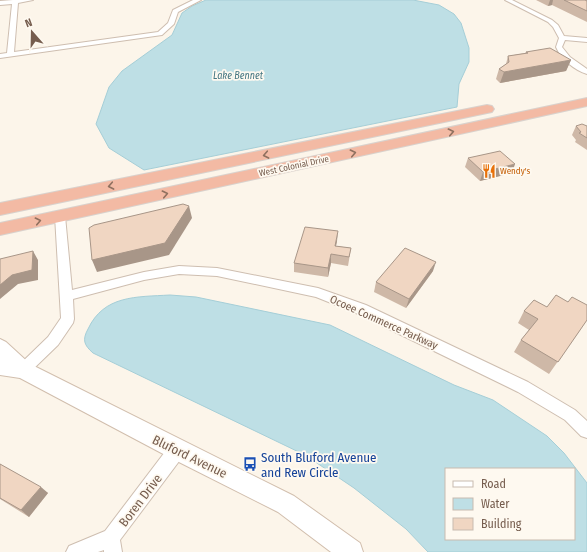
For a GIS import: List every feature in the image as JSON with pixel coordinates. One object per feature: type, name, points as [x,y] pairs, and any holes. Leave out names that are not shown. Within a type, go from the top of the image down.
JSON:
[{"type":"highway","points":[[555,95],[587,89]]},
{"type":"highway","name":"West Colonial Drive","points":[[0,229],[587,102]]},
{"type":"highway","name":"West Colonial Drive","points":[[0,209],[503,106],[493,117],[492,123]]},
{"type":"street","points":[[0,3],[30,0]]},
{"type":"street","points":[[0,56],[160,34],[171,24],[175,12],[198,0]]},
{"type":"street","points":[[508,0],[550,21],[556,26],[562,38],[559,47],[562,54],[570,62],[587,72]]},
{"type":"street","points":[[10,54],[15,2]]},
{"type":"street","points":[[562,38],[587,40]]},
{"type":"street","points":[[23,370],[53,341],[68,319],[60,216]]},
{"type":"street","name":"Ocoee Commerce Parkway","points":[[67,296],[144,276],[179,270],[218,272],[318,293],[361,309],[523,387],[570,415],[587,431]]},
{"type":"street","name":"Bluford Avenue","points":[[0,347],[23,370],[177,450],[286,504],[350,552]]},
{"type":"street","name":"Bluford Avenue","points":[[0,367],[23,370]]},
{"type":"street","name":"Boren Drive","points":[[112,545],[177,450]]},
{"type":"street","points":[[75,552],[112,545]]},
{"type":"water","name":"Lake Bennet","points":[[206,0],[413,0],[439,5],[454,14],[461,23],[469,48],[469,62],[459,84],[457,107],[144,170],[109,148],[96,124],[109,87],[122,71],[172,35],[182,13],[192,6]]},
{"type":"water","points":[[170,295],[196,297],[330,325],[454,385],[493,400],[547,436],[564,453],[587,483],[587,552],[428,552],[406,529],[354,488],[305,455],[93,353],[86,345],[85,336],[95,318],[112,304],[122,300],[145,296]]},
{"type":"building","points":[[564,0],[585,0],[587,1],[587,11]]},
{"type":"building","points":[[550,48],[571,60],[504,72],[499,69],[509,62],[508,56]]},
{"type":"building","points":[[582,124],[587,126],[587,138],[579,133],[581,132],[576,126]]},
{"type":"building","points":[[500,151],[515,164],[483,172],[468,158]]},
{"type":"building","points":[[183,204],[189,206],[165,243],[92,260],[89,228],[94,225]]},
{"type":"building","points":[[305,227],[338,231],[335,246],[351,248],[349,257],[331,254],[328,268],[294,263]]},
{"type":"building","points":[[405,248],[436,262],[409,299],[376,282]]},
{"type":"building","points":[[33,251],[32,270],[12,275],[0,285],[0,259]]},
{"type":"building","points":[[556,295],[568,302],[572,297],[587,305],[587,320],[558,362],[521,340],[538,319],[524,311],[534,300],[547,307]]},
{"type":"building","points":[[0,464],[41,487],[21,510],[0,498]]},
{"type":"place","name":"Wendy's","points":[[489,171]]},
{"type":"place","name":"South Bluford Avenue and Rew Circle","points":[[250,464]]}]
